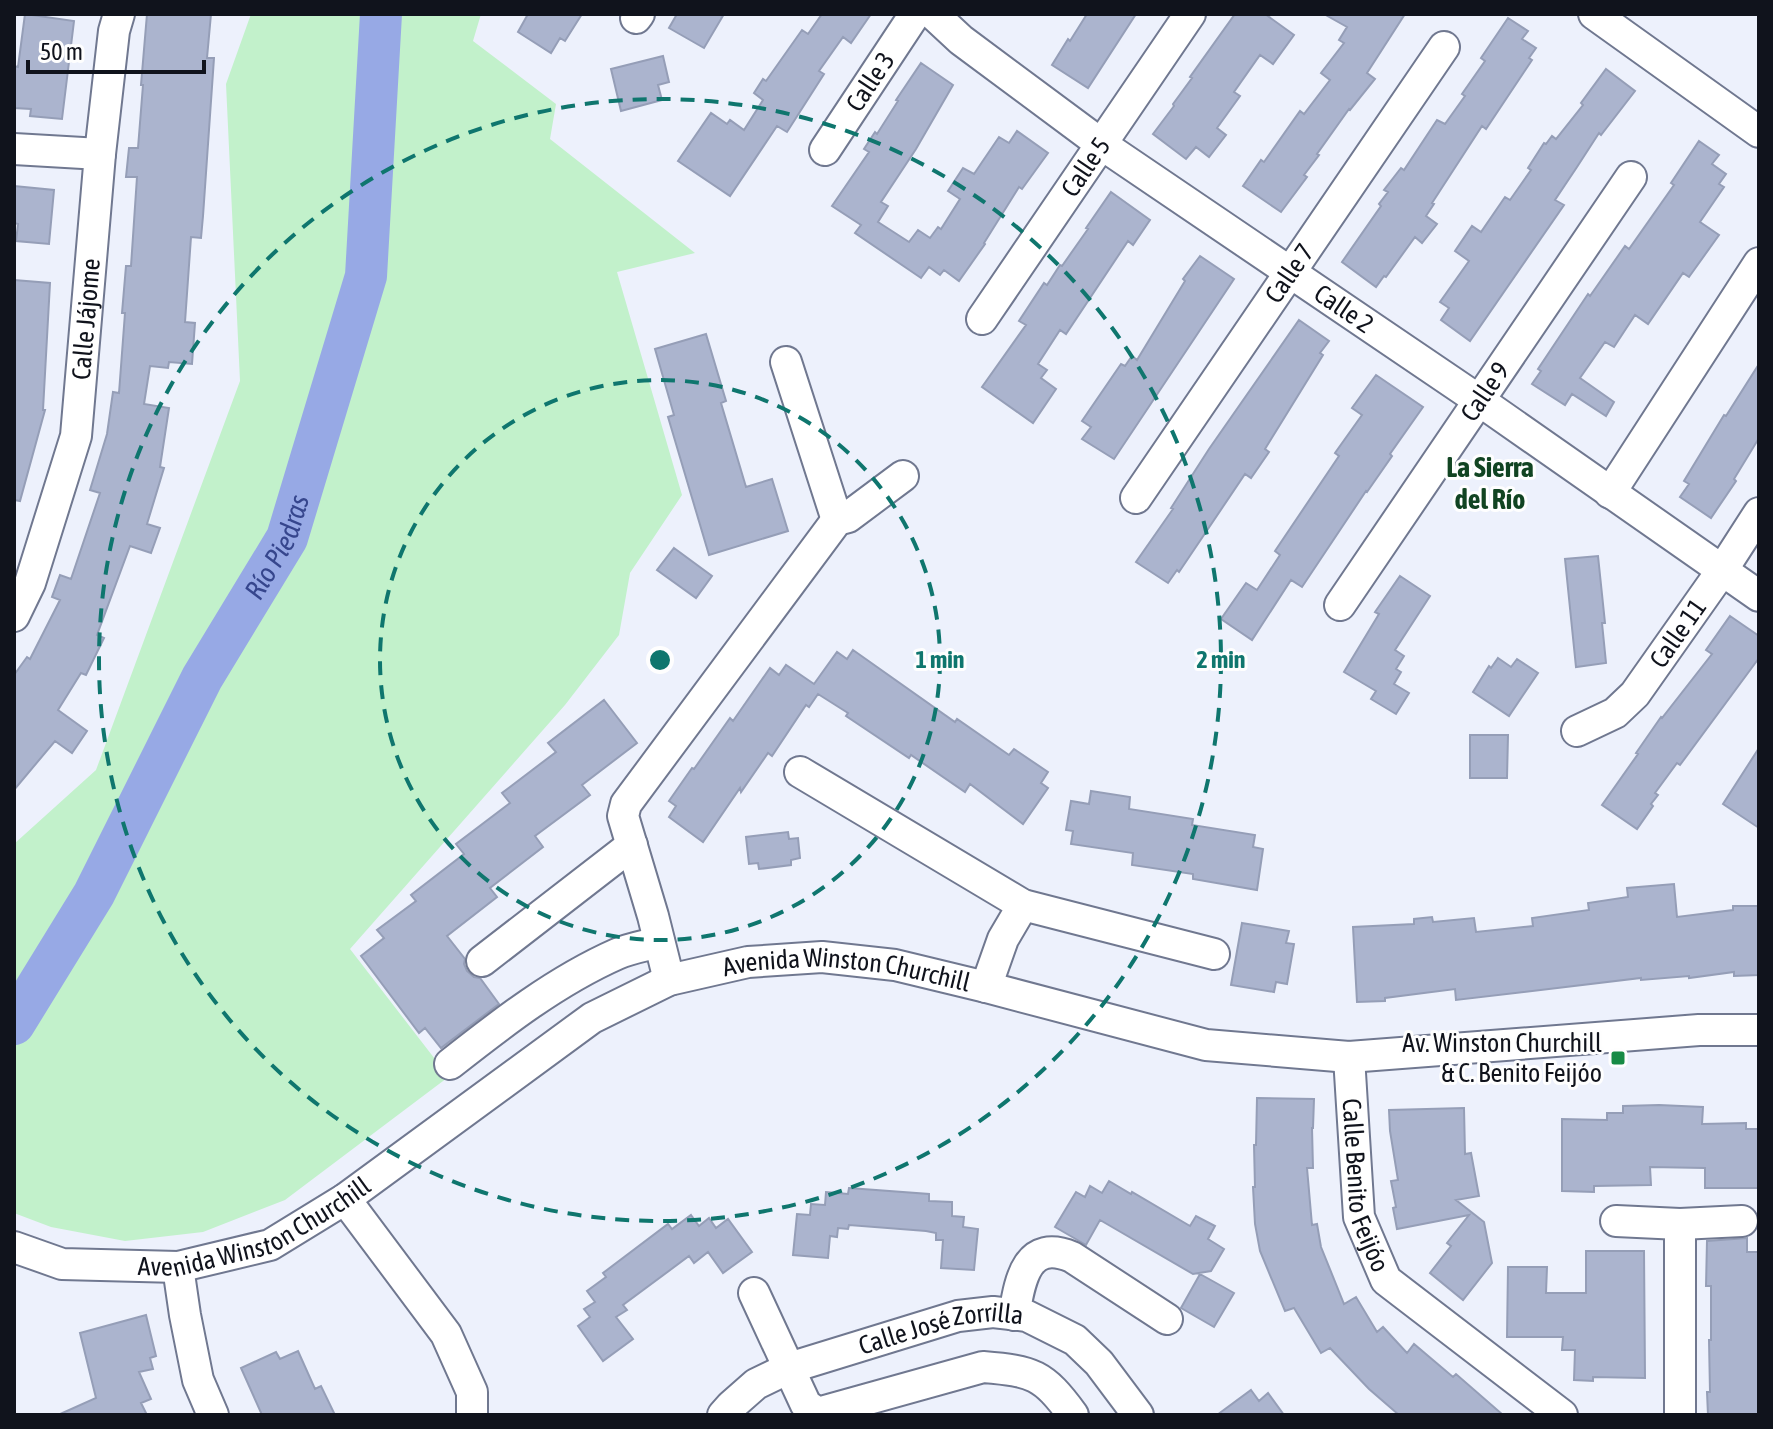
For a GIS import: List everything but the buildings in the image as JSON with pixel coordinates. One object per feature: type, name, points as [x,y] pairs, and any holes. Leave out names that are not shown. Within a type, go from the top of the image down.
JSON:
[{"type":"street","name":"Calle Jájome","points":[[14,616],[30,583],[76,436],[100,154],[114,31],[119,14]]},
{"type":"street","name":"Calle 3","points":[[825,150],[915,14]]},
{"type":"street","name":"Calle 2","points":[[933,14],[961,40],[1101,144],[1480,401],[1759,596]]},
{"type":"street","name":"Calle 5","points":[[982,319],[1190,14]]},
{"type":"street","points":[[1594,14],[1759,132]]},
{"type":"street","name":"Calle 7","points":[[1136,498],[1444,47]]},
{"type":"street","points":[[14,149],[100,154]]},
{"type":"street","name":"Calle 9","points":[[1340,605],[1631,177]]},
{"type":"street","points":[[1610,493],[1759,263]]},
{"type":"street","points":[[786,362],[837,520]]},
{"type":"street","points":[[669,980],[623,816],[626,804],[837,520],[848,517],[903,476]]},
{"type":"street","name":"Calle 11","points":[[1577,731],[1615,713],[1635,694],[1759,513]]},
{"type":"street","points":[[800,772],[1023,905],[1214,954]]},
{"type":"street","points":[[482,961],[632,845]]},
{"type":"street","points":[[986,987],[1003,939],[1023,905]]},
{"type":"street","points":[[450,1064],[570,978],[619,953],[659,942]]},
{"type":"street","name":"Avenida Winston Churchill","points":[[14,1247],[62,1264],[178,1267],[270,1245],[345,1199],[592,1018],[669,980],[748,962],[822,957],[895,965],[1206,1045],[1349,1057],[1699,1030],[1759,1030]]},
{"type":"street","name":"Calle Benito Feijóo","points":[[1349,1057],[1359,1217],[1386,1280],[1562,1415]]},
{"type":"street","points":[[345,1199],[446,1334],[472,1392],[472,1415]]},
{"type":"street","points":[[1616,1221],[1680,1224],[1742,1221]]},
{"type":"street","points":[[1680,1224],[1680,1415]]},
{"type":"street","points":[[1014,1315],[1020,1280],[1030,1261],[1047,1252],[1072,1257],[1167,1319]]},
{"type":"street","points":[[178,1267],[198,1380],[213,1415]]},
{"type":"street","points":[[754,1293],[806,1405],[818,1413],[873,1406],[983,1367],[1032,1374],[1055,1391],[1073,1415]]},
{"type":"street","name":"Calle José Zorrilla","points":[[723,1415],[756,1384],[789,1368],[958,1316],[993,1312],[1027,1316],[1075,1340],[1099,1363],[1138,1415]]},
{"type":"green space","points":[[251,14],[481,14],[473,41],[556,104],[550,139],[695,253],[617,272],[682,495],[630,573],[619,635],[565,705],[350,949],[447,1078],[285,1200],[203,1232],[125,1241],[51,1227],[14,1213],[14,844],[96,770],[240,381],[226,84]]},
{"type":"waterway","name":"Río Piedras","points":[[14,1024],[94,894],[202,678],[287,538],[366,276],[381,14]]},
{"type":"place","name":"Av. Winston Churchill & C. Benito Feijóo","points":[[1618,1058]]},
{"type":"district","name":"La Sierra del Río","points":[[1490,483]]}]
